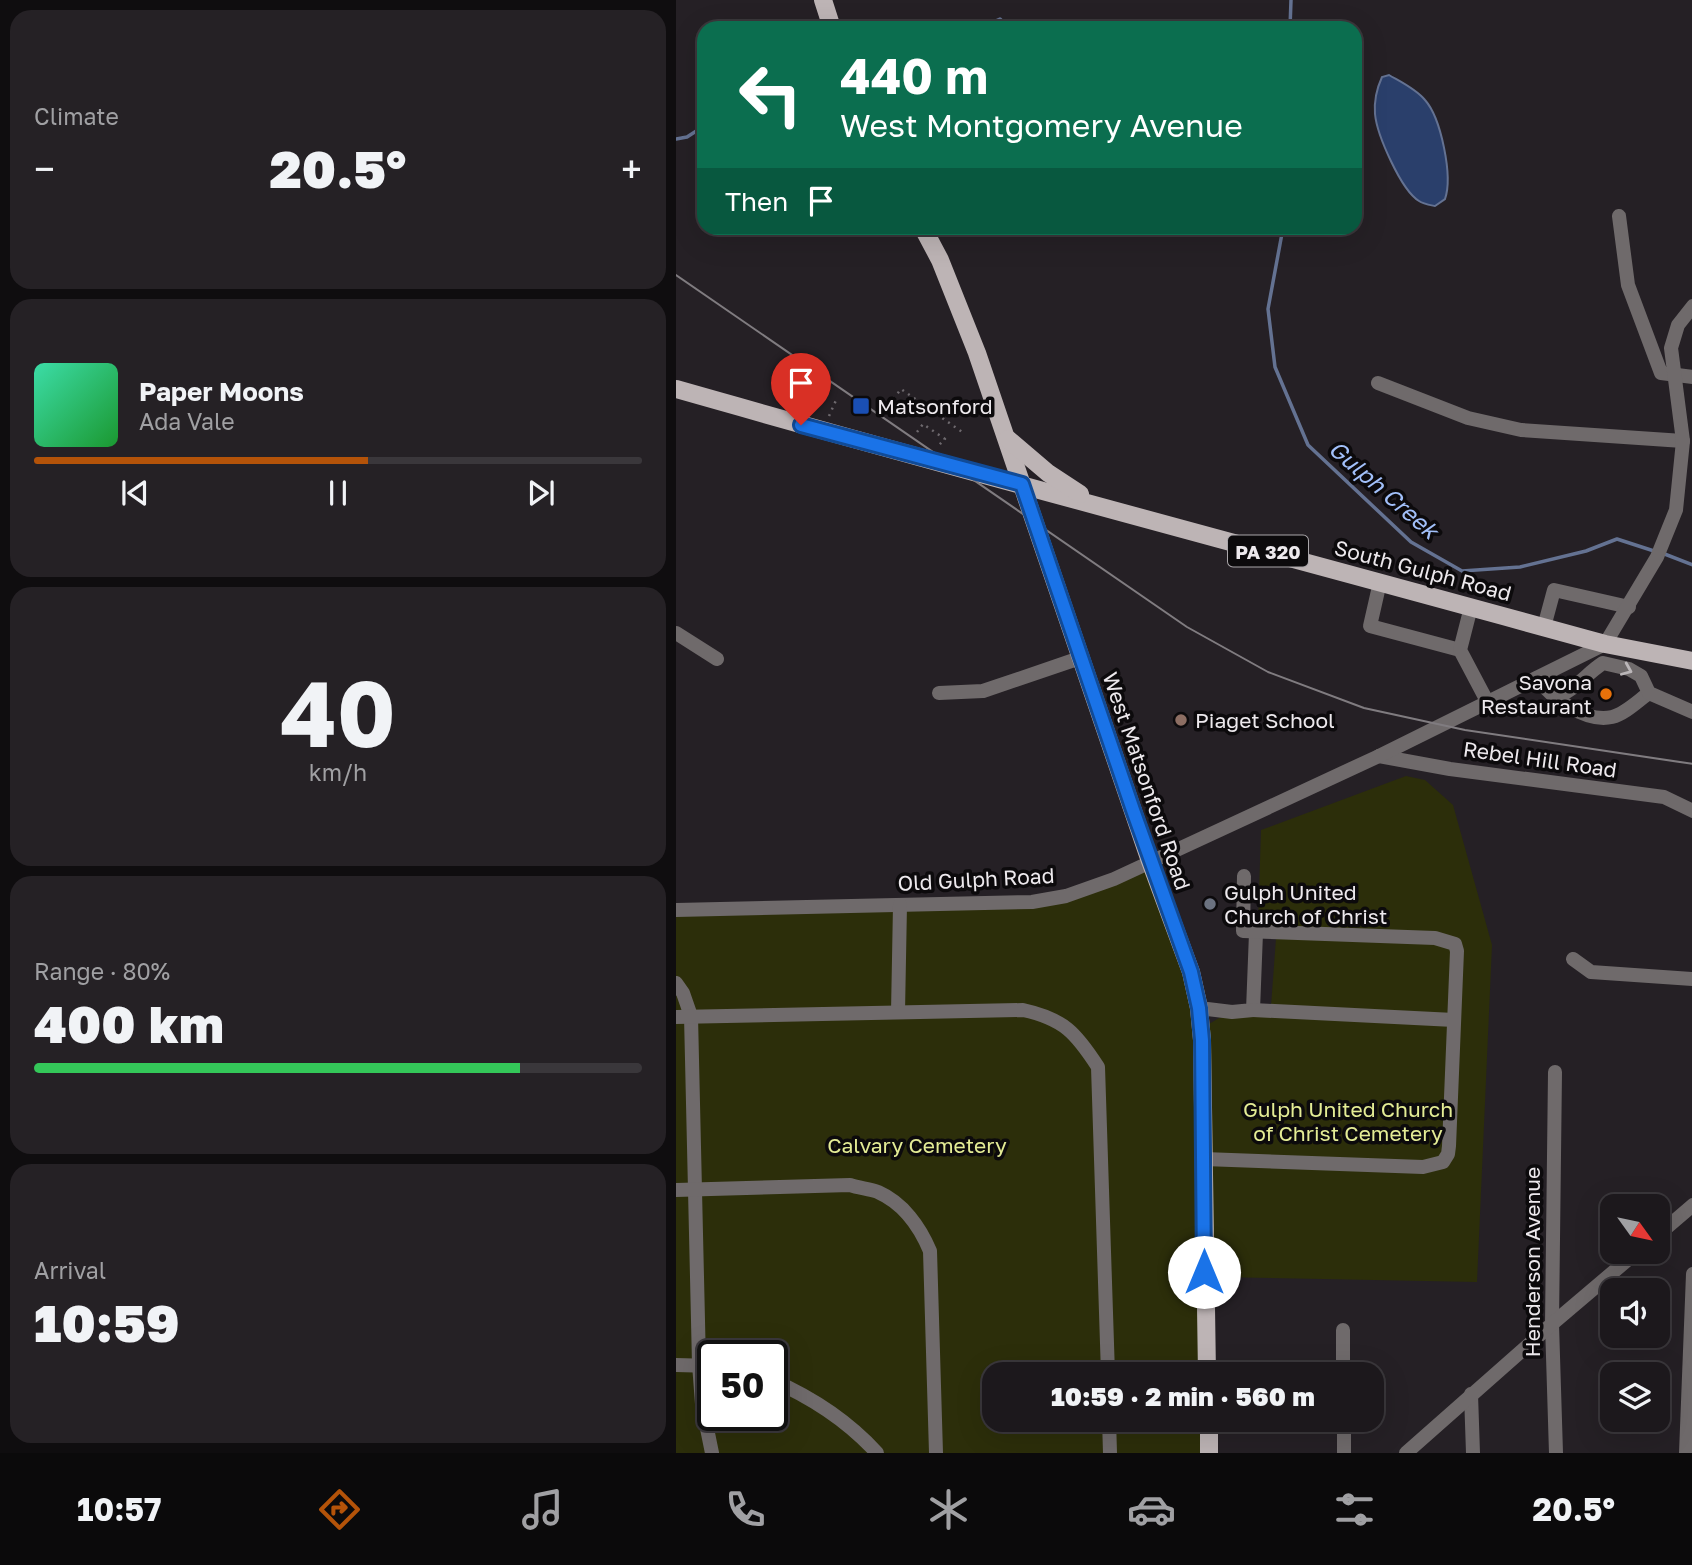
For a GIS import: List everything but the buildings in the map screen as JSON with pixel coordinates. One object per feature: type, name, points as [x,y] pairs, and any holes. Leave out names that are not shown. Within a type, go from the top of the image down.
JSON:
[{"type":"main road","points":[[823,0],[830,21]]},
{"type":"main road","name":"West Matsonford Road","points":[[927,235],[940,260],[977,353],[1150,861],[1191,972],[1199,1008],[1207,1362]]},
{"type":"main road","name":"PA 320","points":[[676,389],[1022,484]]},
{"type":"main road","points":[[1006,437],[1048,473],[1095,504]]},
{"type":"main road","name":"South Gulph Road","points":[[1022,484],[1605,644],[1693,661]]},
{"type":"main road","points":[[1209,1432],[1210,1453]]},
{"type":"street","points":[[1619,216],[1628,285],[1661,373],[1693,377]]},
{"type":"street","points":[[1605,644],[1660,551],[1676,510],[1683,441],[1671,348],[1678,325],[1693,306]]},
{"type":"street","points":[[1378,383],[1468,418],[1521,430],[1683,441]]},
{"type":"street","points":[[1380,582],[1370,626],[1460,650]]},
{"type":"street","points":[[1544,627],[1554,590],[1629,607]]},
{"type":"street","points":[[1471,607],[1460,650],[1488,703]]},
{"type":"street","points":[[676,633],[717,659]]},
{"type":"street","name":"Old Gulph Road","points":[[676,910],[1032,902],[1066,896],[1086,890],[1379,756],[1605,644]]},
{"type":"street","points":[[939,693],[983,691],[1080,657]]},
{"type":"street","points":[[1557,697],[1571,691],[1603,663],[1618,665],[1641,676],[1649,693],[1693,712]]},
{"type":"street","points":[[1537,678],[1544,688],[1568,706],[1583,713],[1613,717],[1649,693]]},
{"type":"street","name":"Rebel Hill Road","points":[[1379,756],[1450,769],[1664,797],[1693,811]]},
{"type":"street","points":[[1204,1159],[1423,1167],[1443,1162],[1448,1154],[1457,951],[1455,944],[1435,938],[1243,931],[1244,876]]},
{"type":"street","points":[[898,1012],[900,905]]},
{"type":"street","points":[[1252,1010],[1256,933]]},
{"type":"street","points":[[1573,959],[1591,972],[1693,979]]},
{"type":"street","points":[[676,983],[684,993],[691,1016],[696,1190],[705,1340]]},
{"type":"street","points":[[1199,1008],[1232,1012],[1252,1010],[1454,1020]]},
{"type":"street","points":[[676,1017],[1023,1010],[1046,1015],[1068,1028],[1084,1045],[1098,1067],[1108,1362]]},
{"type":"street","name":"Henderson Avenue","points":[[1555,1072],[1552,1324],[1556,1453]]},
{"type":"street","points":[[676,1190],[850,1185],[878,1192],[898,1205],[921,1230],[930,1251],[936,1453]]},
{"type":"street","points":[[1670,1224],[1693,1205]]},
{"type":"street","points":[[1406,1453],[1623,1264]]},
{"type":"street","points":[[1686,1453],[1693,1274]]},
{"type":"street","points":[[1343,1331],[1343,1362]]},
{"type":"street","points":[[676,1365],[697,1365]]},
{"type":"street","points":[[788,1387],[834,1412],[877,1453]]},
{"type":"street","points":[[1471,1394],[1473,1453]]},
{"type":"street","points":[[708,1431],[712,1453]]},
{"type":"street","points":[[1109,1432],[1110,1453]]},
{"type":"street","points":[[1343,1432],[1344,1453]]},
{"type":"path","points":[[885,410],[901,389],[965,434]]},
{"type":"path","points":[[829,415],[837,398]]},
{"type":"path","points":[[917,432],[923,424],[945,439]]},
{"type":"green space","name":"Gulph United Church of Christ Cemetery","points":[[1406,776],[1425,780],[1453,805],[1492,945],[1477,1282],[1214,1277],[1209,1024],[1219,1018],[1238,1017],[1271,1006],[1277,925],[1258,925],[1261,830]]},
{"type":"green space","name":"Calvary Cemetery","points":[[1150,861],[1191,972],[1207,1362],[982,1362],[982,1432],[1209,1432],[1209,1453],[676,1453],[676,910],[1032,902]]},
{"type":"water","points":[[1389,75],[1421,96],[1431,108],[1436,120],[1448,176],[1445,199],[1435,206],[1419,201],[1405,186],[1380,135],[1375,100],[1382,77]]},
{"type":"waterway","name":"Gulph Creek","points":[[1290,21],[1291,0]]},
{"type":"waterway","points":[[996,21],[1002,21]]},
{"type":"waterway","points":[[676,139],[687,137],[697,131]]},
{"type":"waterway","name":"Gulph Creek","points":[[1282,235],[1268,309],[1275,367],[1308,445],[1411,542],[1462,571],[1520,567],[1586,551],[1617,539],[1654,551]]},
{"type":"waterway","name":"Gulph Creek","points":[[1662,553],[1693,565]]},
{"type":"tram line","points":[[676,275],[1187,627],[1268,672],[1364,708],[1465,730],[1693,764]]},
{"type":"place","name":"Matsonford","points":[[861,406]]},
{"type":"place","name":"Savona Restaurant","points":[[1606,694]]},
{"type":"place","name":"Piaget School","points":[[1181,720]]},
{"type":"place","name":"Gulph United Church of Christ","points":[[1210,904]]},
{"type":"route","points":[[801,425],[1022,484],[1191,972],[1199,1008],[1202,1040],[1204,1272]]}]
